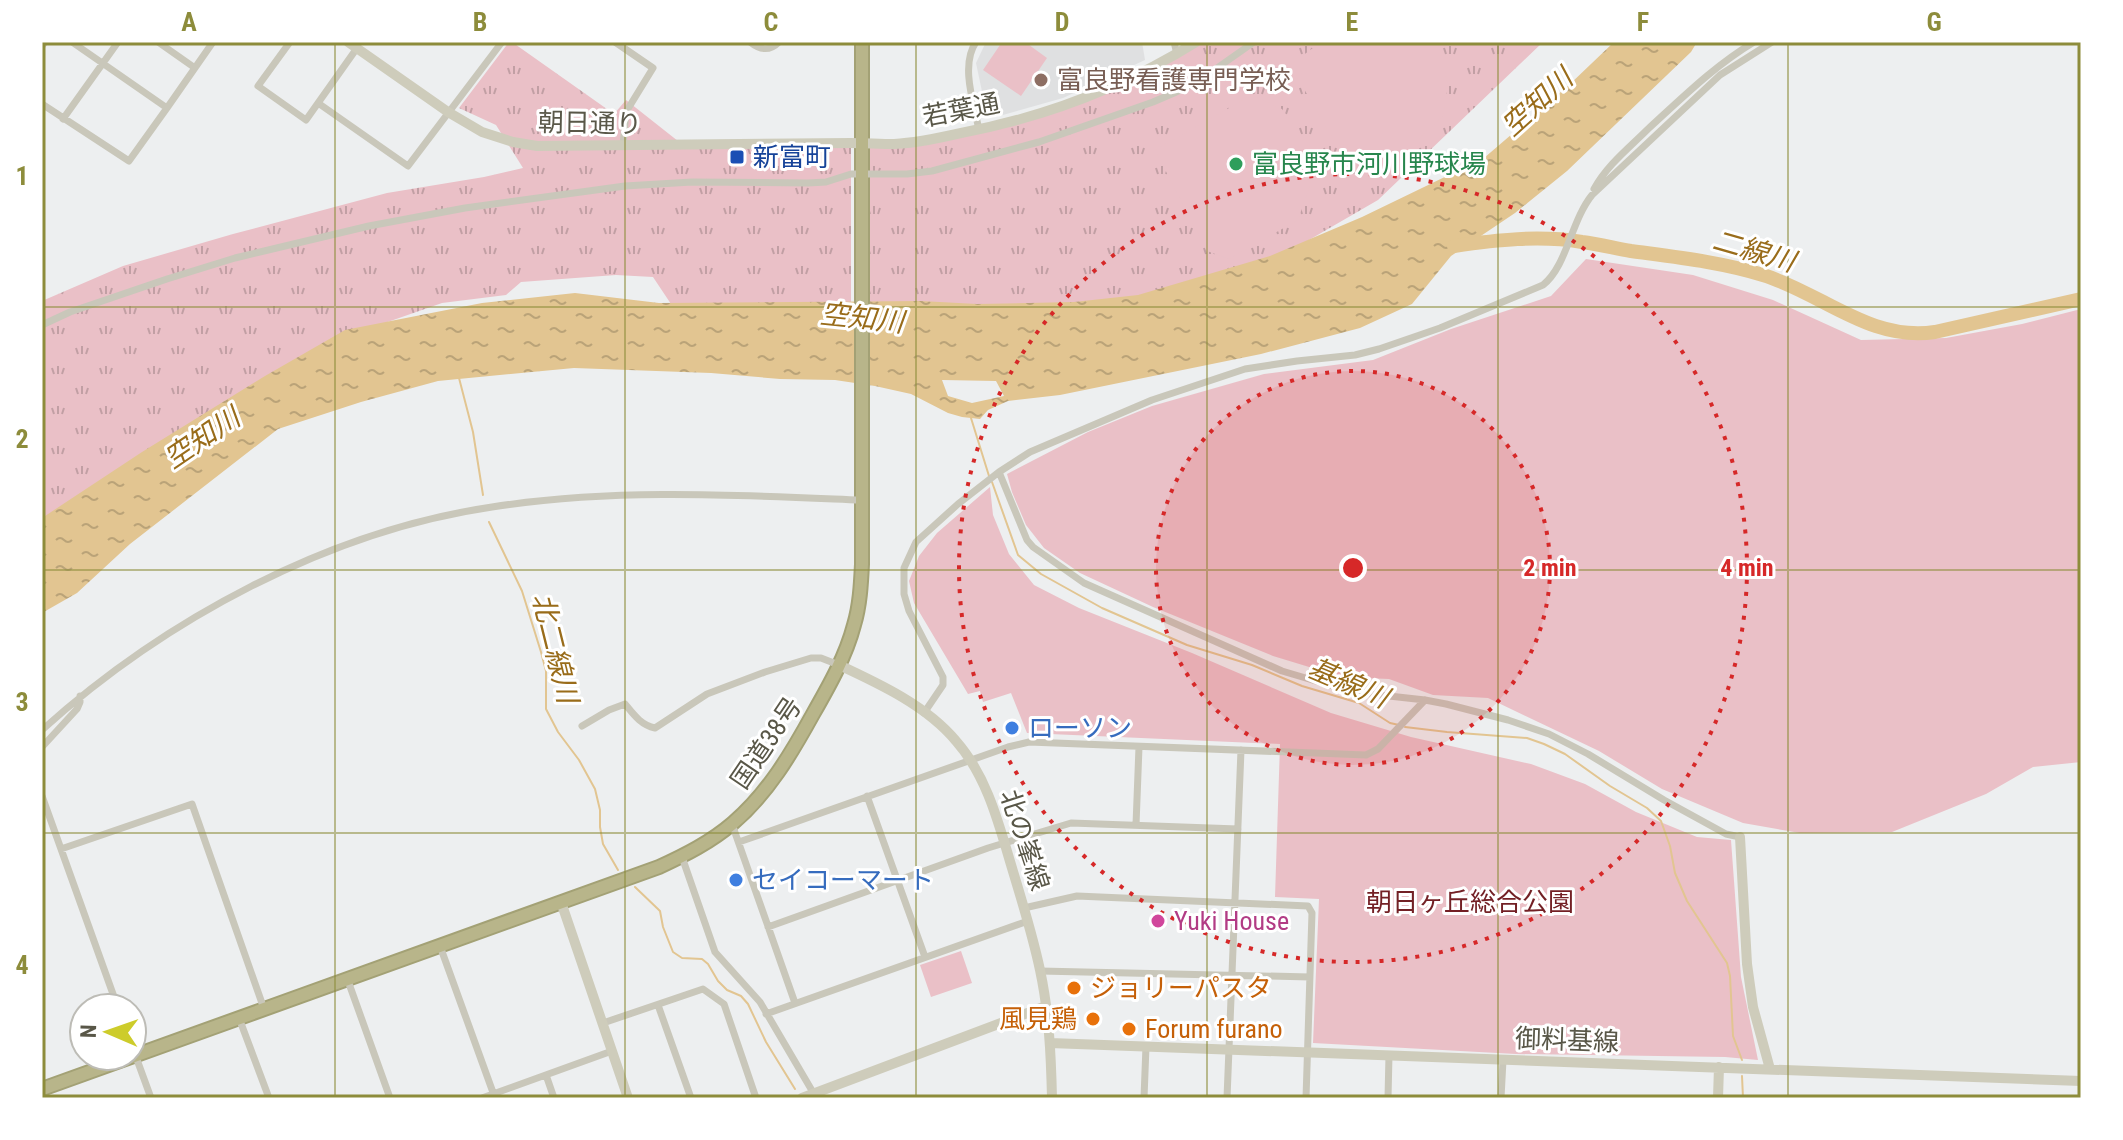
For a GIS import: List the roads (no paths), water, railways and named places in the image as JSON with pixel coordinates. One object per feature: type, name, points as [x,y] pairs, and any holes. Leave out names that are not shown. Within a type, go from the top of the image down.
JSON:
[{"type":"highway","name":"国道38号","points":[[148,1047],[239,1018],[682,857],[732,824],[751,807],[781,769],[839,665],[854,627],[858,606],[862,564],[862,42]]},
{"type":"highway","name":"国道38号","points":[[42,1089],[83,1072]]},
{"type":"street","points":[[72,42],[167,108]]},
{"type":"street","points":[[63,119],[118,42]]},
{"type":"street","points":[[158,42],[195,68]]},
{"type":"street","points":[[42,104],[129,161],[213,42]]},
{"type":"street","points":[[290,42],[258,86],[306,120],[352,45]]},
{"type":"street","points":[[318,103],[408,166],[502,42]]},
{"type":"street","points":[[615,42],[653,68],[626,112],[623,145]]},
{"type":"street","points":[[750,42],[763,49],[772,48],[779,42]]},
{"type":"street","points":[[976,42],[967,66],[979,130]]},
{"type":"street","points":[[1174,42],[1177,54]]},
{"type":"street","name":"若葉通","points":[[861,143],[918,141],[1033,117],[1123,81],[1196,42]]},
{"type":"street","points":[[42,325],[70,312],[235,258],[437,213],[625,186],[705,182],[808,183],[826,182],[851,174],[861,177],[932,171],[1039,142],[1174,93],[1200,80],[1254,42]]},
{"type":"street","points":[[1592,195],[1611,164],[1714,69],[1754,42]]},
{"type":"street","points":[[924,713],[943,685],[943,677],[909,611],[904,594],[904,568],[916,542],[958,504],[1030,452],[1152,400],[1245,369],[1379,349],[1440,328],[1543,285],[1555,273],[1583,205],[1592,195],[1720,75],[1772,42]]},
{"type":"street","name":"朝日通り","points":[[352,45],[448,112],[482,132],[513,142],[537,146],[861,143]]},
{"type":"street","points":[[999,472],[1027,540],[1040,553],[1084,583],[1282,671],[1353,692],[1425,700],[1508,720],[1549,734],[1713,827],[1740,837],[1747,964],[1753,1007],[1770,1069]]},
{"type":"street","points":[[42,730],[80,696],[151,645],[234,595],[302,563],[421,521],[494,506],[627,495],[771,495],[861,500]]},
{"type":"street","points":[[582,726],[625,704],[641,722],[655,728],[707,694],[765,672],[811,658],[821,658],[839,665]]},
{"type":"street","name":"北の峯線","points":[[839,665],[895,694],[950,734],[970,760],[988,794],[1028,921],[1040,971],[1050,1043],[1052,1098]]},
{"type":"street","points":[[42,747],[77,709],[80,696]]},
{"type":"street","points":[[739,842],[1029,742],[1366,755],[1378,749],[1425,700]]},
{"type":"street","points":[[1136,825],[1139,747]]},
{"type":"street","points":[[1227,1098],[1241,750]]},
{"type":"street","points":[[42,796],[112,992]]},
{"type":"street","points":[[867,796],[925,957]]},
{"type":"street","points":[[61,849],[192,804],[264,1009]]},
{"type":"street","points":[[768,927],[897,880],[1071,823],[1238,829]]},
{"type":"street","points":[[732,824],[795,1003]]},
{"type":"street","points":[[682,857],[715,952],[760,1002],[814,1094]]},
{"type":"street","points":[[1024,908],[1077,896],[1304,905],[1311,909],[1306,1098]]},
{"type":"street","points":[[561,902],[628,1098]]},
{"type":"street","points":[[766,1014],[1028,921]]},
{"type":"street","points":[[440,945],[494,1096]]},
{"type":"street","points":[[1040,971],[1310,977]]},
{"type":"street","points":[[347,978],[390,1098]]},
{"type":"street","points":[[603,1023],[703,989],[724,1004],[756,1098]]},
{"type":"street","points":[[658,1005],[691,1098]]},
{"type":"street","points":[[802,1098],[1046,1006]]},
{"type":"street","points":[[239,1018],[269,1098]]},
{"type":"street","name":"御料基線","points":[[1050,1043],[2081,1081]]},
{"type":"street","points":[[1144,1098],[1146,1046]]},
{"type":"street","points":[[482,1098],[612,1051]]},
{"type":"street","points":[[1388,1098],[1389,1055]]},
{"type":"street","points":[[1501,1098],[1503,1060]]},
{"type":"street","points":[[1718,1098],[1719,1067]]},
{"type":"street","points":[[142,1072],[151,1098]]},
{"type":"street","points":[[546,1075],[554,1098]]},
{"type":"water","name":"空知川","points":[[1614,42],[1697,42],[1691,52],[1567,171],[1515,213],[1451,256],[1412,304],[1360,328],[1261,354],[1060,395],[1008,401],[988,410],[980,419],[948,413],[911,394],[835,380],[574,368],[438,381],[278,429],[130,544],[77,593],[42,613],[42,518],[142,452],[345,330],[482,303],[575,293],[659,303],[921,301],[977,304],[1074,302],[1138,295],[1270,256],[1362,217],[1484,158]],"holes":[[[942,380],[996,381],[1004,396],[972,403],[948,396]]]},
{"type":"waterway","name":"二線川","points":[[1454,246],[1502,240],[1550,239],[1714,263],[1763,275],[1868,323],[1911,333],[1935,332],[2081,299]]},
{"type":"waterway","name":"北二線川","points":[[459,378],[473,432],[483,495]]},
{"type":"waterway","name":"基線川","points":[[971,418],[989,476]]},
{"type":"waterway","name":"基線川","points":[[992,482],[1018,555],[1041,574],[1102,608],[1187,645],[1359,703],[1390,723],[1399,725]]},
{"type":"waterway","name":"北二線川","points":[[489,522],[522,591],[541,652],[546,671],[546,709],[595,789],[603,844],[618,870]]},
{"type":"waterway","name":"基線川","points":[[1405,727],[1527,738],[1544,744],[1565,754],[1647,808],[1661,821],[1675,873],[1687,901],[1727,963],[1733,1036],[1742,1060]]},
{"type":"waterway","name":"北二線川","points":[[635,887],[660,911],[673,952],[682,958],[702,959],[727,990],[741,996],[748,1004],[766,1042],[795,1089]]},
{"type":"waterway","name":"基線川","points":[[1742,1076],[1743,1098]]},
{"type":"place","name":"富良野看護専門学校","points":[[1041,80]]},
{"type":"place","name":"新富町","points":[[737,157]]},
{"type":"place","name":"富良野市河川野球場","points":[[1236,164]]},
{"type":"place","name":"ローソン","points":[[1012,728]]},
{"type":"place","name":"セイコーマート","points":[[736,880]]},
{"type":"place","name":"Yuki House","points":[[1158,921]]},
{"type":"place","name":"ジョリーパスタ","points":[[1074,988]]},
{"type":"place","name":"風見鶏","points":[[1093,1019]]},
{"type":"place","name":"Forum furano","points":[[1129,1029]]},
{"type":"park label","name":"朝日ヶ丘総合公園","points":[[1470,902]]}]
